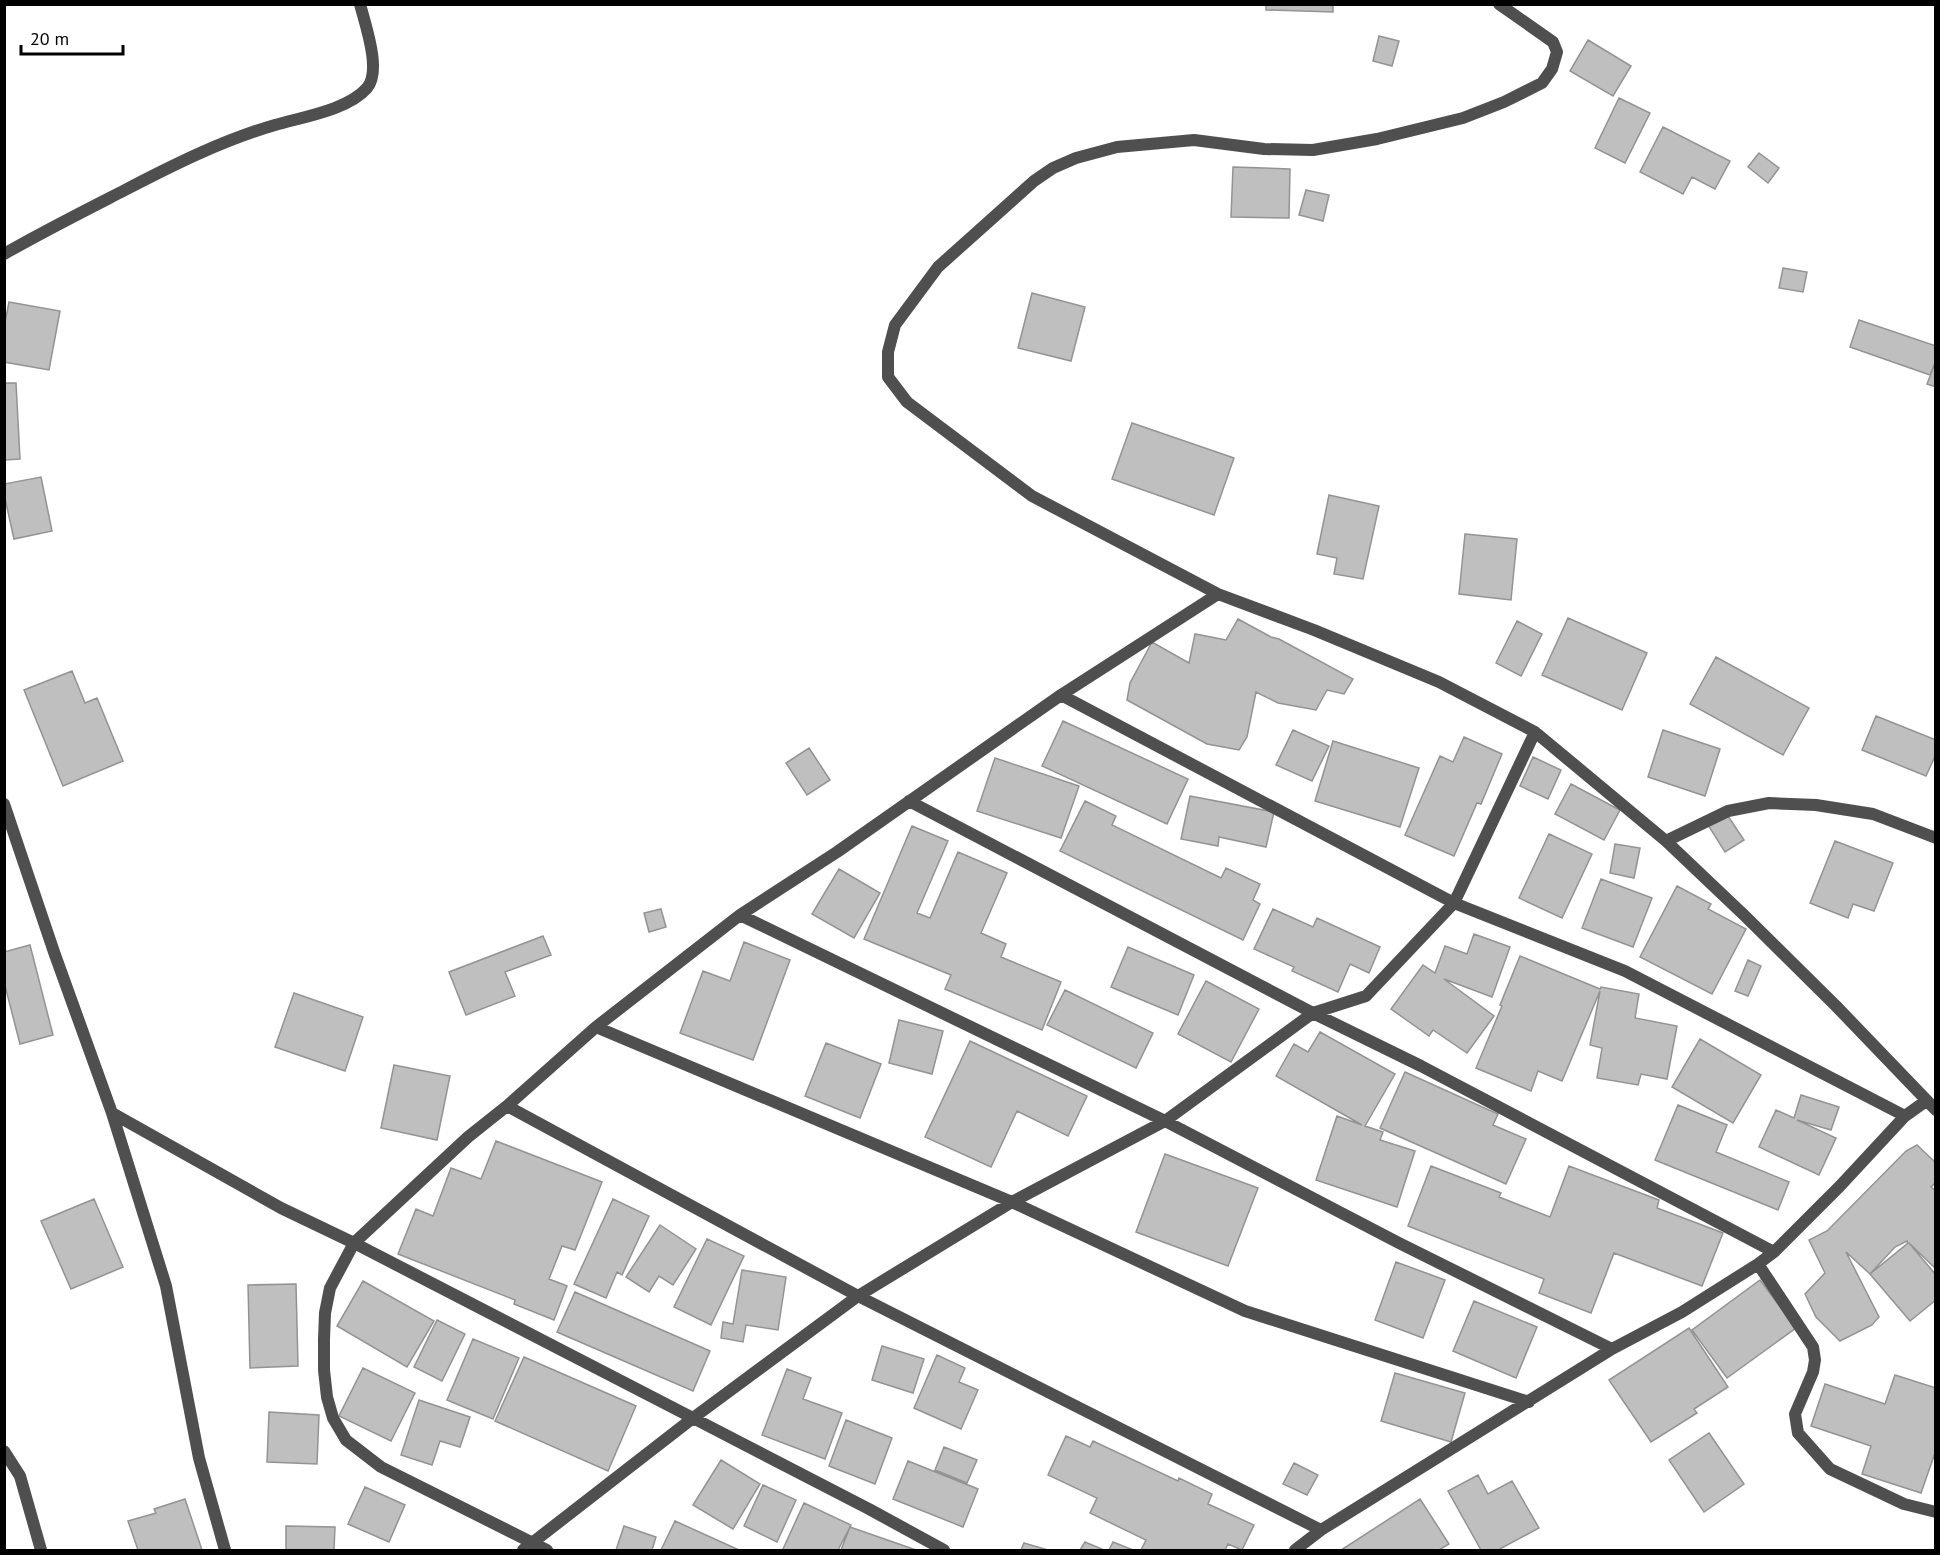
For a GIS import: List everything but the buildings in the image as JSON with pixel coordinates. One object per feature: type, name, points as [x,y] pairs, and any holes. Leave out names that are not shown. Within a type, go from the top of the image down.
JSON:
[{"type":"street","points":[[4,254],[157,173],[249,132],[336,107],[351,100],[368,87],[373,72],[373,58],[360,4]]},
{"type":"street","points":[[1295,1551],[1321,1530],[1612,1349],[1682,1312],[1758,1264],[1774,1252],[1840,1186],[1905,1116],[1931,1105],[1811,981],[1666,841],[1535,732],[1439,682],[1314,630],[1218,594],[1032,496],[907,402],[888,377],[888,352],[895,325],[938,267],[1034,181],[1053,168],[1077,158],[1118,147],[1194,140],[1264,149],[1313,150],[1377,139],[1463,118],[1504,102],[1542,83],[1552,69],[1557,52],[1553,42],[1499,4]]},
{"type":"street","points":[[547,1551],[527,1547],[381,1467],[346,1440],[333,1418],[327,1397],[324,1370],[325,1313],[330,1288],[354,1243],[468,1137],[596,1028],[740,915],[837,852],[1060,695],[1218,594]]},
{"type":"street","points":[[1060,695],[1454,903],[1625,971],[1905,1116]]},
{"type":"street","points":[[527,1547],[693,1418],[858,1296],[1012,1202],[1165,1121],[1313,1013],[1366,996],[1454,903],[1535,732]]},
{"type":"street","points":[[909,801],[1774,1252]]},
{"type":"street","points":[[1666,841],[1728,811],[1769,803],[1816,805],[1873,814],[1935,838]]},
{"type":"street","points":[[4,804],[112,1113],[166,1286],[199,1458],[225,1551]]},
{"type":"street","points":[[740,915],[1165,1121],[1399,1243],[1612,1349]]},
{"type":"street","points":[[596,1028],[1012,1202],[1245,1311],[1529,1402]]},
{"type":"street","points":[[507,1106],[858,1296],[1321,1530]]},
{"type":"street","points":[[112,1113],[281,1208],[354,1243],[869,1509],[944,1551]]},
{"type":"street","points":[[1758,1264],[1813,1347],[1815,1360],[1813,1372],[1795,1414],[1798,1433],[1830,1469],[1904,1504],[1935,1512]]},
{"type":"street","points":[[4,1451],[20,1476],[42,1551]]}]
